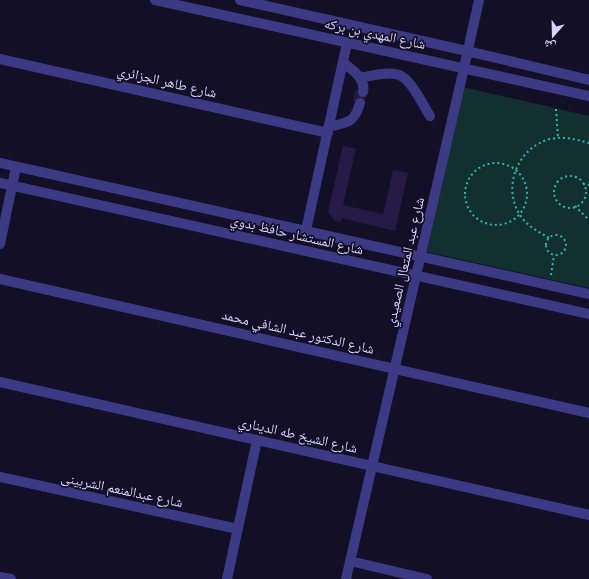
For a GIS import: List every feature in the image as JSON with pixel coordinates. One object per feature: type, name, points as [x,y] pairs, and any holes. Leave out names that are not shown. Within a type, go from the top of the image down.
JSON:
[{"type":"street","name":"شارع المهدي بن بركه","points":[[155,0],[589,96]]},
{"type":"street","name":"شارع المهدي بن بركه","points":[[240,0],[589,80]]},
{"type":"street","name":"شارع عبد المتعال الصعيدي","points":[[346,579],[464,68],[478,0]]},
{"type":"street","points":[[306,230],[348,43]]},
{"type":"street","name":"شارع طاهر الجزائري","points":[[0,59],[328,130]]},
{"type":"street","points":[[343,62],[360,78],[363,85],[363,92]]},
{"type":"street","points":[[360,78],[390,74],[403,77],[409,83],[430,116]]},
{"type":"street","points":[[328,130],[350,120],[355,115],[360,103]]},
{"type":"street","name":"شارع المستشار حافظ بدوي","points":[[0,163],[589,294]]},
{"type":"street","points":[[0,244],[16,167]]},
{"type":"street","name":"شارع المستشار حافظ بدوي","points":[[0,183],[589,314]]},
{"type":"street","name":"شارع الدكتور عبد الشافي محمد","points":[[0,279],[589,413]]},
{"type":"street","name":"شارع الشيخ طه الديناري","points":[[0,382],[589,515]]},
{"type":"street","points":[[227,579],[257,440]]},
{"type":"street","name":"شارع عبدالمنعم الشربينى","points":[[0,477],[238,529]]},
{"type":"street","points":[[350,561],[427,579]]},
{"type":"street","points":[[0,576],[11,579]]},
{"type":"path","points":[[556,109],[558,138]]},
{"type":"path","points":[[549,238],[532,228],[519,214],[512,192],[515,170],[519,162],[532,148],[545,141],[558,138],[575,139],[589,143]]},
{"type":"path","points":[[496,163],[510,166],[515,170],[524,181],[526,188],[526,201],[519,214],[502,224],[488,224],[471,212],[465,200],[465,186],[472,174],[477,169],[496,163]]},
{"type":"path","points":[[572,176],[577,178],[585,188],[582,201],[575,206],[566,207],[558,202],[554,193],[556,184],[563,177],[572,176]]},
{"type":"path","points":[[583,184],[589,185]]},
{"type":"path","points":[[575,206],[589,220]]},
{"type":"path","points":[[552,236],[560,236],[566,242],[567,246],[563,253],[554,255],[547,248],[547,241],[552,236]]},
{"type":"path","points":[[549,285],[554,255]]},
{"type":"green space","points":[[463,87],[589,116],[589,288],[427,252]]},
{"type":"building","points":[[356,90],[367,93],[364,104],[353,101]]},
{"type":"building","points":[[343,146],[356,149],[343,205],[383,214],[393,170],[408,173],[395,231],[341,218],[341,222],[334,220],[328,212]]}]
